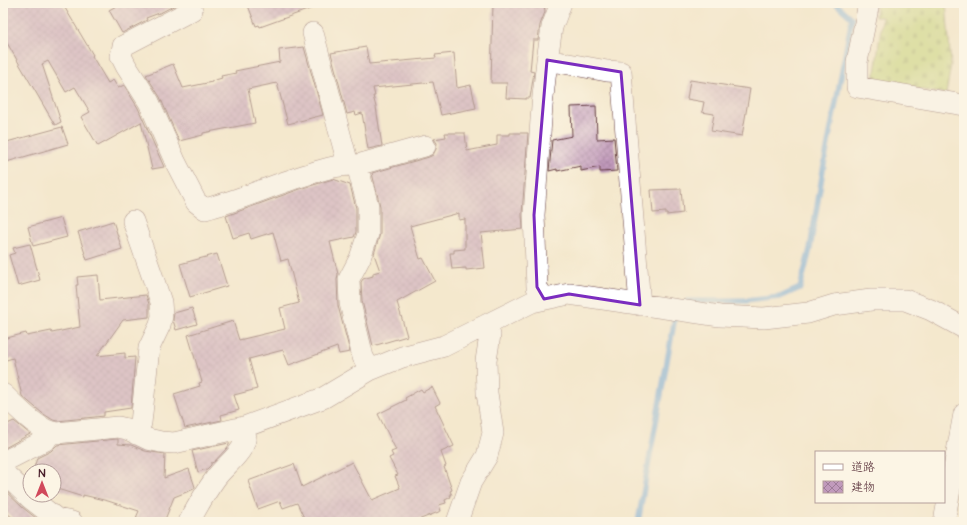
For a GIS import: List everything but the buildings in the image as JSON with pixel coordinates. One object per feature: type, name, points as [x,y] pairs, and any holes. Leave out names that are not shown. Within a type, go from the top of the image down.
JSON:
[{"type":"street","points":[[544,299],[537,287],[534,215],[547,60],[552,27],[561,3]]},
{"type":"street","points":[[868,3],[857,62],[857,87],[964,105]]},
{"type":"street","points":[[192,10],[123,46],[121,56],[148,102],[196,202],[206,209],[224,204],[280,182],[334,166],[353,165],[425,146]]},
{"type":"street","points":[[313,33],[353,165],[368,206],[368,234],[360,258],[349,279],[350,303],[363,357],[370,370]]},
{"type":"street","points":[[547,60],[607,71],[621,72],[640,305]]},
{"type":"street","points":[[133,221],[153,278],[160,302],[162,316],[160,325],[148,348],[141,423],[136,434]]},
{"type":"street","points":[[3,394],[24,413],[49,432],[56,433],[118,427],[160,442],[174,443],[244,427],[323,398],[370,370],[402,357],[444,346],[532,302],[569,294],[720,316],[764,318],[808,313],[834,305],[871,300],[905,300],[931,310],[964,328]]},
{"type":"street","points":[[457,522],[471,482],[487,456],[493,433],[487,393],[486,361],[490,334],[486,325]]},
{"type":"street","points":[[944,522],[964,414]]},
{"type":"street","points":[[190,522],[202,498],[216,477],[239,453],[246,438],[244,427]]},
{"type":"street","points":[[3,462],[46,440],[49,432]]},
{"type":"street","points":[[3,472],[30,498],[57,519],[72,522]]},
{"type":"highlighted area","points":[[547,60],[621,72],[640,305],[569,294],[544,299],[537,287],[534,215]]},
{"type":"green space","points":[[877,3],[946,3],[951,65],[946,94],[874,81],[882,20],[882,17],[875,17]]},
{"type":"waterway","points":[[687,301],[745,301],[780,297],[800,288],[810,249],[823,170],[852,18],[835,3]]},
{"type":"waterway","points":[[638,522],[675,317]]}]
